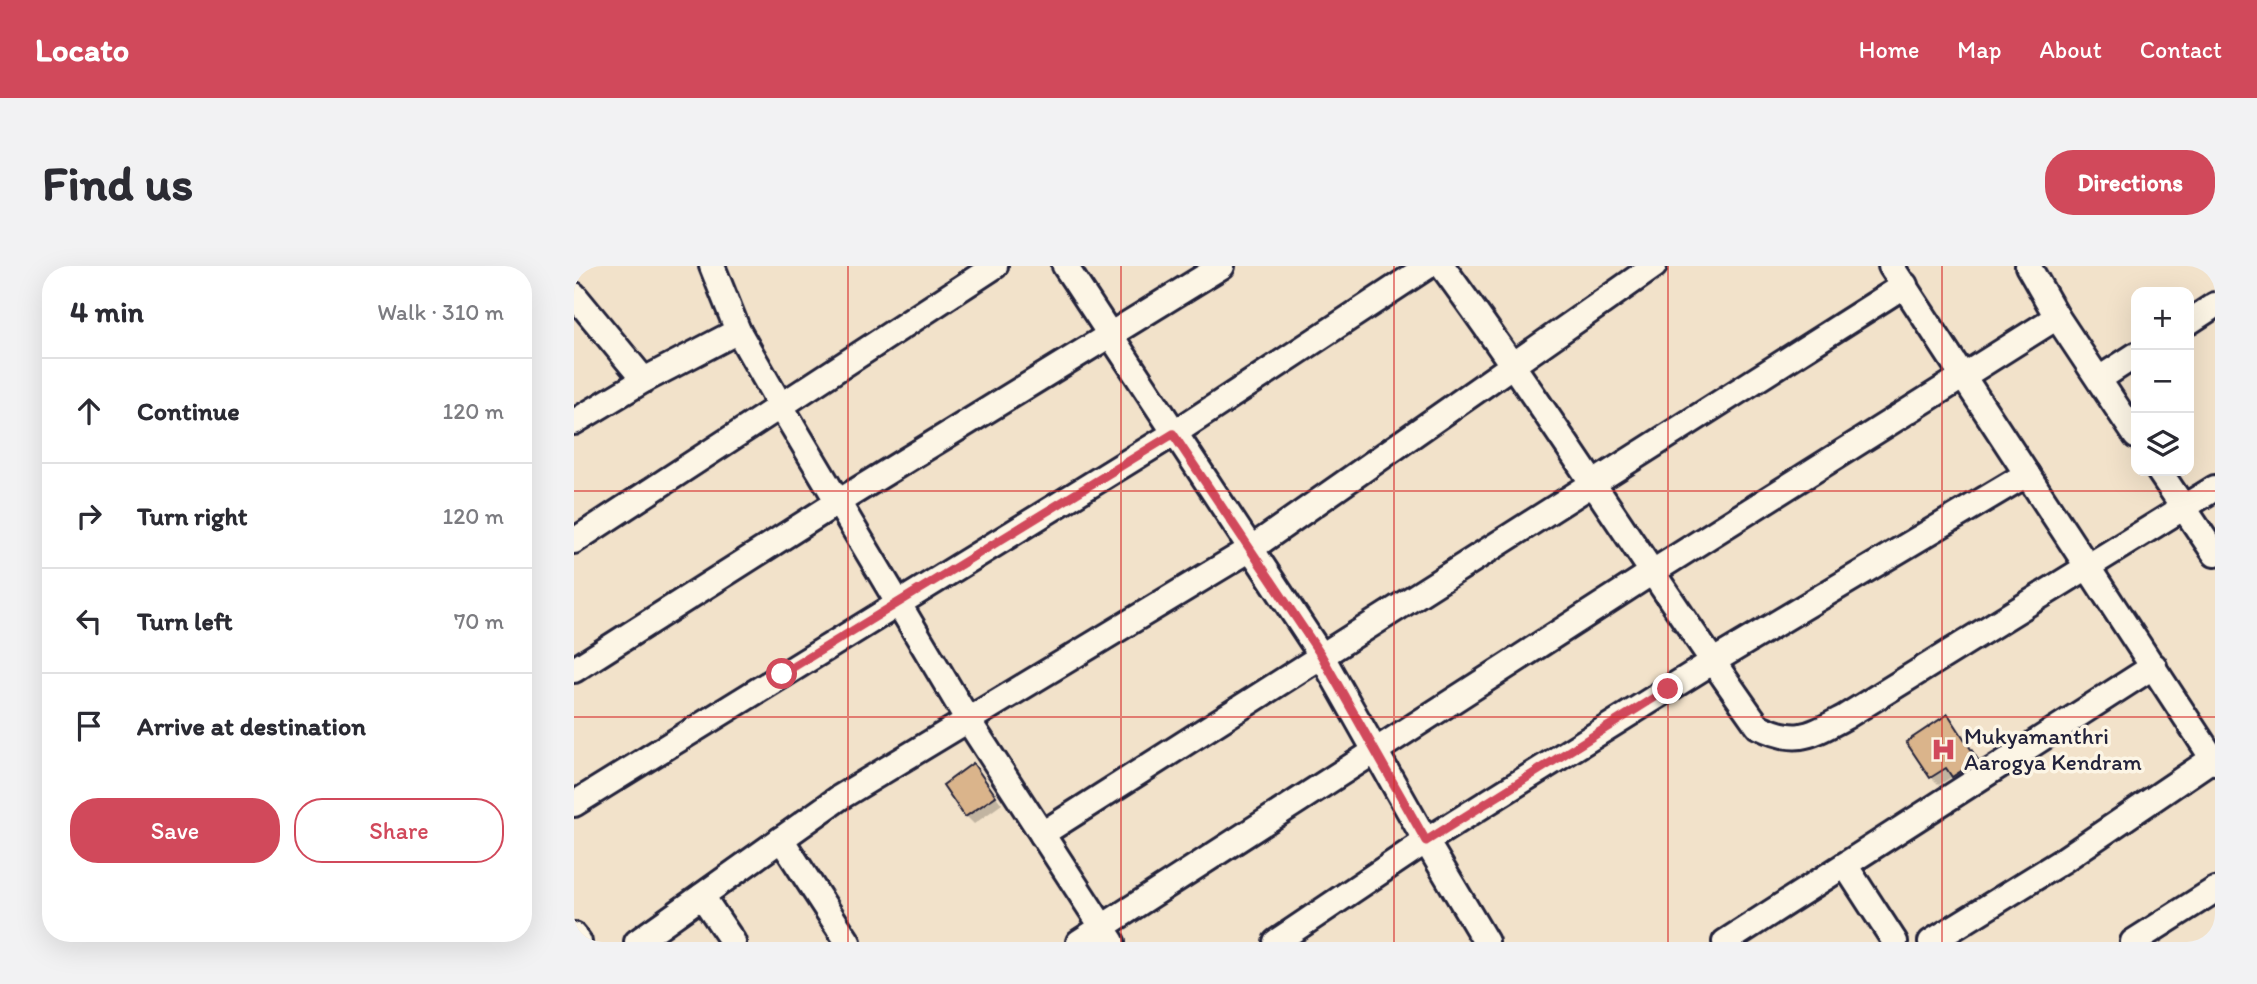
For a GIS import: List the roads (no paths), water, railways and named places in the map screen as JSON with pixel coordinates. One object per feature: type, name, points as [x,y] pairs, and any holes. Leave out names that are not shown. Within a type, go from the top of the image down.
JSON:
[{"type":"street","points":[[712,266],[738,331],[782,408],[968,720],[1108,935]]},
{"type":"street","points":[[574,541],[782,408],[995,266]]},
{"type":"street","points":[[1065,266],[1249,550],[1321,655],[1486,942]]},
{"type":"street","points":[[574,670],[838,502],[1222,266]]},
{"type":"street","points":[[574,804],[1173,434],[1428,266]]},
{"type":"street","points":[[1442,266],[1515,365],[1712,662],[1758,726],[1779,737],[1805,738],[2088,569],[2215,488]]},
{"type":"street","points":[[637,942],[839,798],[1249,550],[1654,266]]},
{"type":"street","points":[[2028,266],[2057,317],[2131,428]]},
{"type":"street","points":[[1042,834],[1592,482],[1898,276],[2214,759],[2062,861],[1931,942]]},
{"type":"street","points":[[574,295],[644,380]]},
{"type":"street","points":[[2194,319],[2215,305]]},
{"type":"street","points":[[1079,942],[1108,935],[1375,750],[2057,317]]},
{"type":"street","points":[[578,414],[738,331]]},
{"type":"street","points":[[2099,379],[2131,358]]},
{"type":"street","points":[[1276,942],[1426,841],[1712,662],[2027,474]]},
{"type":"street","points":[[2162,476],[2215,554]]},
{"type":"street","points":[[1725,942],[2154,666]]},
{"type":"street","points":[[781,839],[848,942]]},
{"type":"street","points":[[1845,865],[1895,942]]},
{"type":"street","points":[[2133,942],[2215,890]]},
{"type":"street","points":[[702,896],[733,942]]},
{"type":"street","points":[[574,934],[579,942]]},
{"type":"place","name":"Mukyamanthri Aarogya Kendram","points":[[1944,749]]}]
